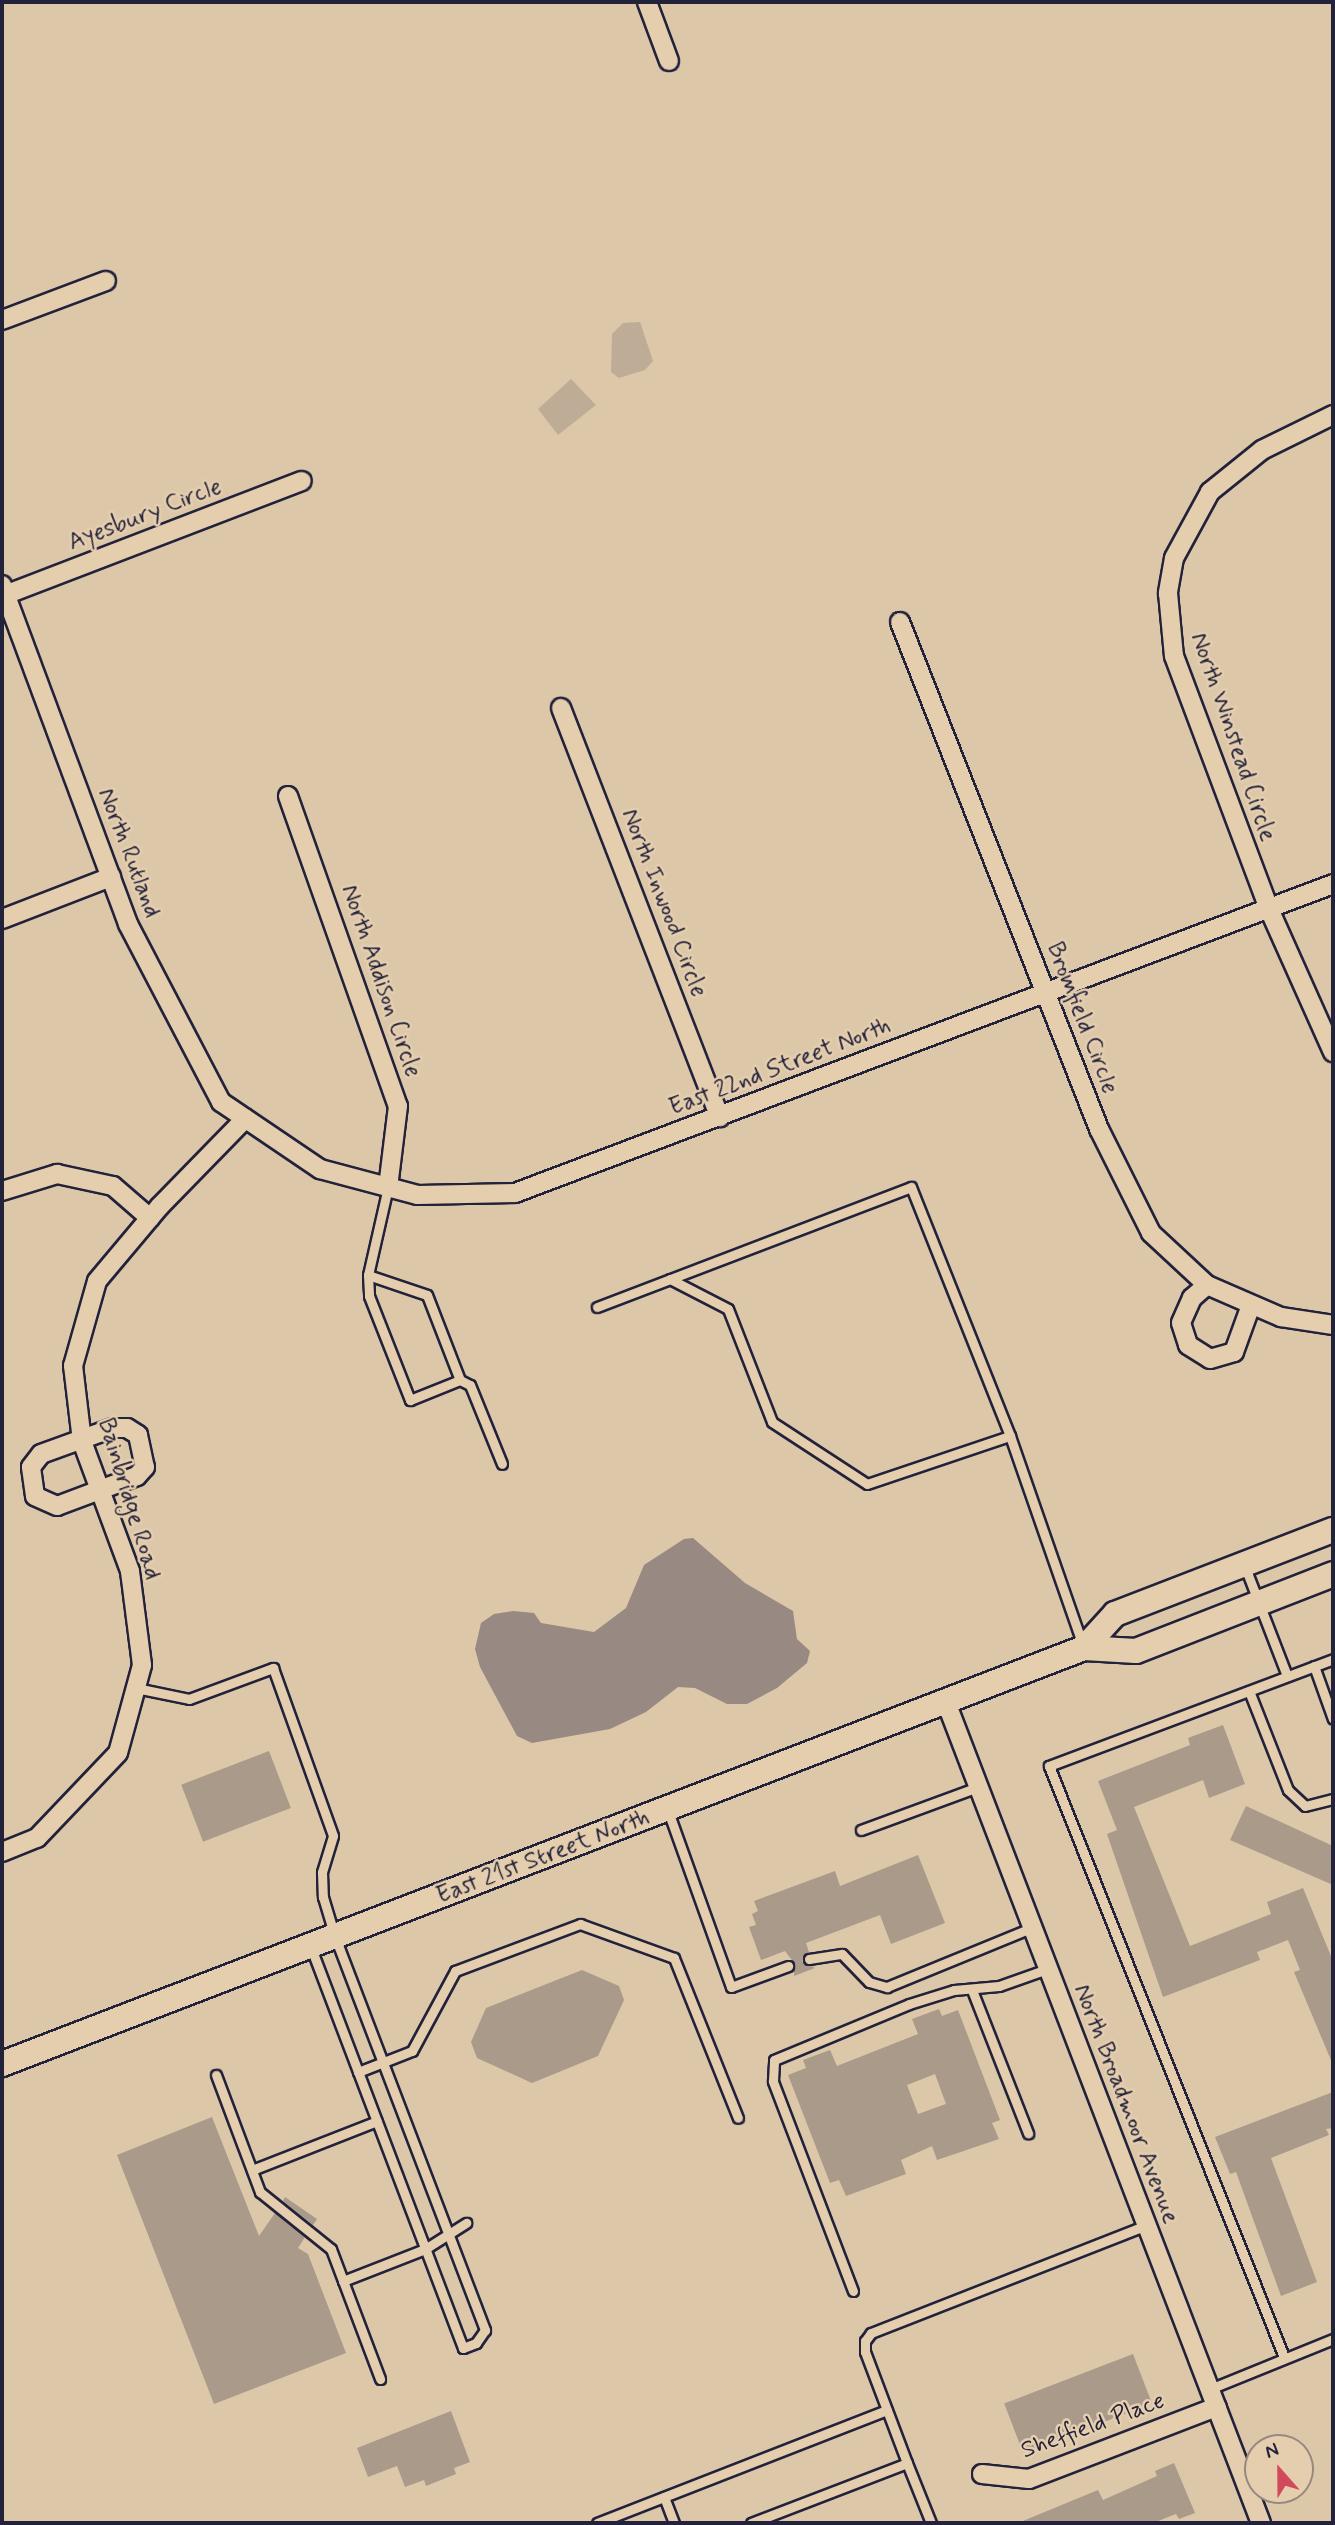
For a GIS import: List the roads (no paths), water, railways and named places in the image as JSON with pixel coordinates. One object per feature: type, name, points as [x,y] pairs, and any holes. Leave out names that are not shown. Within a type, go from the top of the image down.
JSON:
[{"type":"main road","name":"East 21st Street North","points":[[1084,1648],[1115,1615],[1333,1530]]},
{"type":"main road","name":"East 21st Street North","points":[[2,2064],[1084,1648],[1136,1651],[1333,1574]]},
{"type":"street","points":[[647,2],[669,61]]},
{"type":"street","points":[[2,320],[106,281]]},
{"type":"street","name":"North Winstead Circle","points":[[1333,415],[1262,450],[1210,492],[1174,558],[1168,593],[1174,656],[1269,909],[1333,1052]]},
{"type":"street","name":"Ayesbury Circle","points":[[3,592],[302,481]]},
{"type":"street","name":"North Rutland","points":[[3,592],[128,924],[220,1102],[245,1119]]},
{"type":"street","name":"Bromfield Circle","points":[[900,622],[1099,1129],[1151,1233],[1207,1285],[1281,1317],[1333,1325]]},
{"type":"street","name":"North Inwood Circle","points":[[561,708],[720,1117]]},
{"type":"street","name":"North Addison Circle","points":[[288,796],[398,1106],[388,1188]]},
{"type":"street","points":[[2,919],[111,877]]},
{"type":"street","name":"East 22nd Street North","points":[[245,1119],[320,1169],[388,1188],[418,1195],[515,1193],[1333,884]]},
{"type":"street","name":"Bainbridge Road","points":[[2,1852],[37,1838],[118,1753],[142,1665],[130,1571],[82,1441],[73,1366],[97,1281],[150,1218],[245,1119]]},
{"type":"street","points":[[2,1191],[57,1174],[113,1186],[150,1218]]},
{"type":"street","points":[[1207,1285],[1192,1298],[1181,1323],[1188,1345],[1210,1359],[1234,1352],[1251,1305]]},
{"type":"street","points":[[127,1428],[138,1435],[144,1451],[145,1467],[136,1476],[57,1506],[35,1496],[30,1481],[41,1454],[82,1441],[127,1428]]},
{"type":"street","name":"North Broadmoor Avenue","points":[[946,1702],[1261,2523]]},
{"type":"street","name":"Sheffield Place","points":[[982,2474],[1029,2479],[1217,2407]]},
{"type":"lane","points":[[597,1307],[911,1186],[1010,1436],[1084,1648]]},
{"type":"lane","points":[[388,1188],[368,1275],[369,1296],[410,1400],[460,1380]]},
{"type":"lane","points":[[368,1275],[427,1295],[460,1380],[470,1385],[502,1464]]},
{"type":"lane","points":[[670,1279],[729,1309],[772,1422],[867,1484],[1010,1436]]},
{"type":"lane","points":[[1244,1565],[1287,1676]]},
{"type":"lane","points":[[1284,2357],[1049,1766],[1333,1659]]},
{"type":"lane","points":[[1314,1666],[1333,1719]]},
{"type":"lane","points":[[136,1688],[189,1699],[273,1668],[333,1836],[322,1872],[323,1897],[335,1937],[485,2330],[476,2343],[463,2348],[310,1946]]},
{"type":"lane","points":[[1249,1691],[1288,1790],[1305,1806],[1333,1799]]},
{"type":"lane","points":[[861,1830],[978,1787]]},
{"type":"lane","points":[[667,1809],[731,1987],[788,1966]]},
{"type":"lane","points":[[358,2072],[412,2052],[455,1971],[580,1924],[674,1958],[738,2118]]},
{"type":"lane","points":[[809,1959],[842,1954],[869,1982],[887,1987],[1031,1928]]},
{"type":"lane","points":[[853,2291],[773,2081],[774,2060],[909,2004],[954,1990],[999,1986],[1047,1969]]},
{"type":"lane","points":[[972,1990],[1028,2133]]},
{"type":"lane","points":[[216,2075],[252,2170],[270,2205],[331,2249],[380,2379]]},
{"type":"lane","points":[[252,2170],[377,2121]]},
{"type":"lane","points":[[343,2281],[425,2249],[466,2223]]},
{"type":"lane","points":[[931,2523],[865,2352],[865,2341],[871,2333],[1146,2225]]},
{"type":"lane","points":[[1210,2389],[1333,2339]]},
{"type":"lane","points":[[597,2523],[887,2410]]},
{"type":"lane","points":[[751,2523],[908,2463]]},
{"type":"lane","points":[[664,2497],[674,2523]]}]
